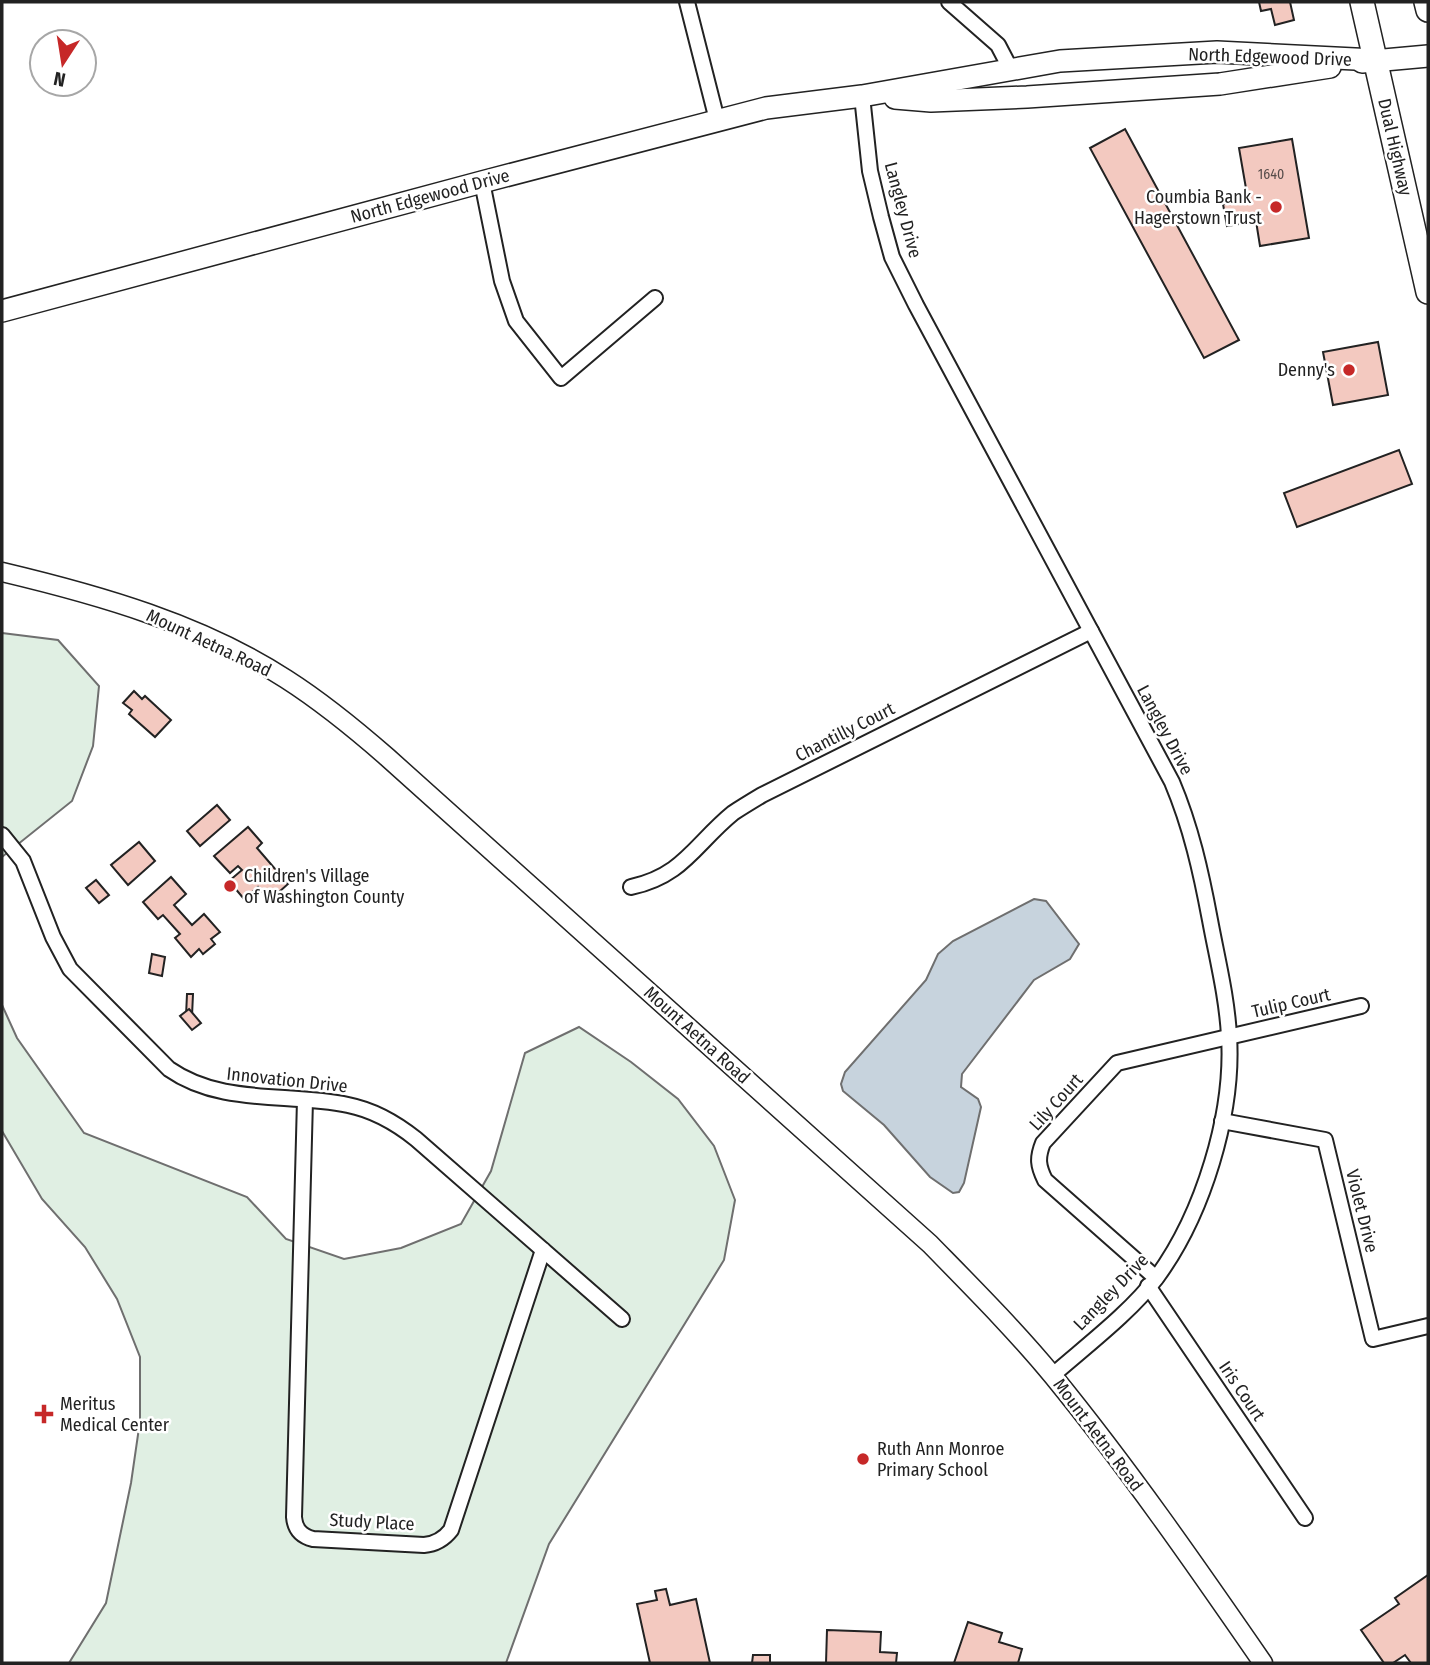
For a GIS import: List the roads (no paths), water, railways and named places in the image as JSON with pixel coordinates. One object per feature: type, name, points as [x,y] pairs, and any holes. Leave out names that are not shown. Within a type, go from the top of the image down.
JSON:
[{"type":"main road","name":"Dual Highway","points":[[1362,2],[1428,292]]},
{"type":"main road","points":[[1426,2],[1428,10]]},
{"type":"main road","name":"North Edgewood Drive","points":[[2,311],[482,181],[766,108],[862,96],[1060,61],[1217,52],[1375,60]]},
{"type":"main road","points":[[1375,60],[1428,56]]},
{"type":"main road","name":"North Edgewood Drive","points":[[862,96],[931,101],[1220,84],[1375,60]]},
{"type":"street","points":[[687,2],[717,120]]},
{"type":"street","points":[[948,2],[998,45],[1010,68]]},
{"type":"street","name":"Langley Drive","points":[[862,96],[870,172],[892,257],[1171,782],[1187,819],[1198,859],[1219,968],[1229,1036],[1227,1081],[1222,1121],[1209,1171],[1194,1209],[1152,1282],[1121,1315],[1053,1375]]},
{"type":"street","points":[[482,181],[502,281],[516,321],[561,378],[655,298]]},
{"type":"street","name":"Mount Aetna Road","points":[[2,572],[87,594],[181,626],[274,671],[332,711],[387,757],[930,1244],[991,1306],[1053,1375],[1133,1480],[1263,1663]]},
{"type":"street","name":"Chantilly Court","points":[[631,887],[650,883],[669,874],[687,860],[734,813],[761,795],[1091,631]]},
{"type":"street","name":"Innovation Drive","points":[[2,835],[23,861],[53,937],[70,969],[160,1062],[186,1080],[215,1091],[361,1108],[395,1124],[416,1139],[622,1319]]},
{"type":"street","name":"Tulip Court","points":[[1229,1036],[1361,1006]]},
{"type":"street","name":"Lily Court","points":[[1152,1282],[1045,1180],[1039,1167],[1038,1155],[1044,1143],[1118,1063],[1229,1036]]},
{"type":"street","name":"Study Place","points":[[305,1100],[294,1517],[296,1527],[303,1535],[313,1539],[421,1545],[432,1544],[446,1536],[451,1530],[543,1250]]},
{"type":"street","name":"Violet Drive","points":[[1222,1121],[1325,1140],[1373,1339],[1428,1326]]},
{"type":"street","name":"Iris Court","points":[[1152,1282],[1305,1518]]},
{"type":"place","name":"Coumbia Bank - Hagerstown Trust","points":[[1276,207]]},
{"type":"place","name":"Denny's","points":[[1349,370]]},
{"type":"place","name":"Children's Village of Washington County","points":[[230,886]]},
{"type":"place","name":"Meritus Medical Center","points":[[44,1414]]},
{"type":"place","name":"Ruth Ann Monroe Primary School","points":[[863,1459]]}]
